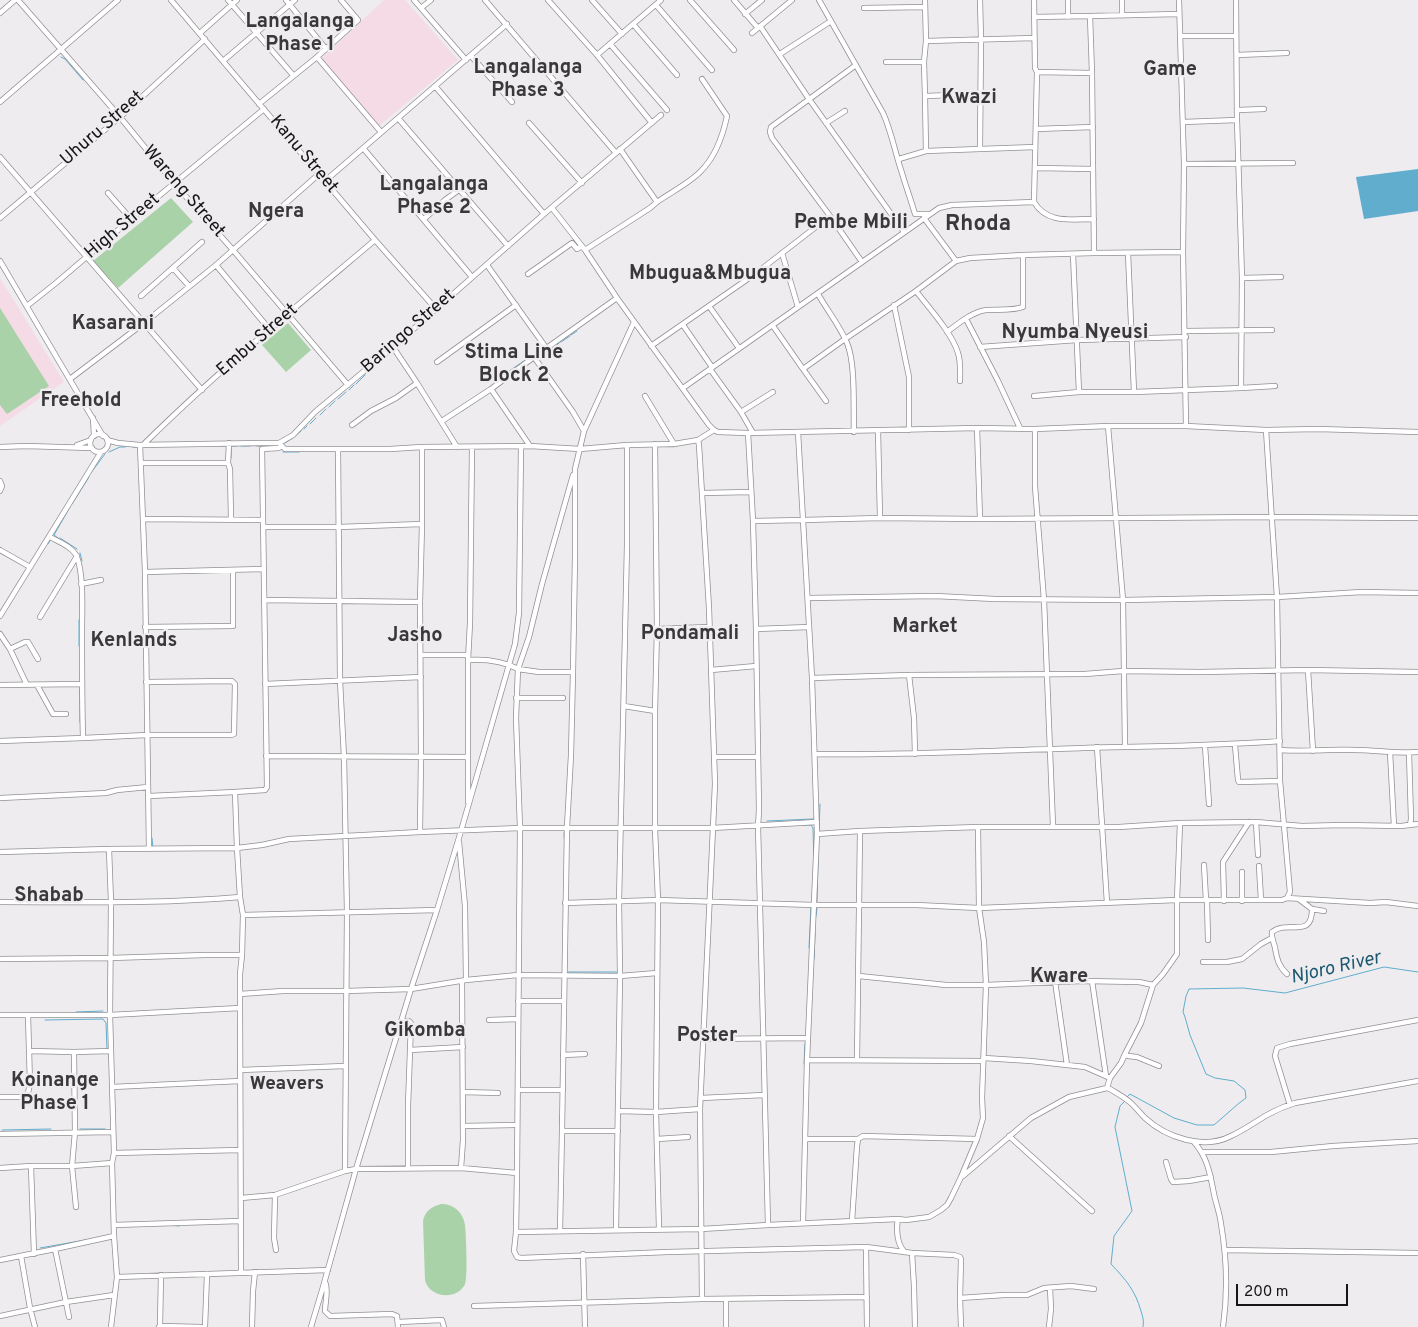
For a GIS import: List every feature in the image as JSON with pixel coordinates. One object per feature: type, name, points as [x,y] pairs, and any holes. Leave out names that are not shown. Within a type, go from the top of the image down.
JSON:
[{"type":"street","points":[[0,13],[16,0]]},
{"type":"street","name":"Wareng Street","points":[[16,0],[120,117],[174,184],[348,385]]},
{"type":"street","points":[[0,102],[118,0]]},
{"type":"street","name":"Kanu Street","points":[[171,0],[436,309]]},
{"type":"street","points":[[228,0],[293,75]]},
{"type":"street","points":[[200,33],[237,0]]},
{"type":"street","points":[[224,61],[288,2],[294,0]]},
{"type":"street","points":[[259,104],[317,57],[358,20],[341,0]]},
{"type":"street","points":[[414,0],[466,60]]},
{"type":"street","points":[[421,8],[430,0]]},
{"type":"street","points":[[485,0],[618,151],[657,202]]},
{"type":"street","points":[[548,0],[597,55],[652,123]]},
{"type":"street","points":[[592,0],[622,34]]},
{"type":"street","points":[[597,55],[661,0]]},
{"type":"street","points":[[690,0],[734,50]]},
{"type":"street","points":[[734,0],[759,27],[780,54],[809,99],[904,232]]},
{"type":"street","points":[[746,14],[762,0]]},
{"type":"street","points":[[752,33],[792,0]]},
{"type":"street","points":[[819,0],[891,130],[915,214],[930,214]]},
{"type":"street","points":[[925,0],[926,151]]},
{"type":"street","points":[[980,0],[980,149]]},
{"type":"street","points":[[1034,0],[1036,72],[1034,202],[1040,210],[1053,218],[1094,219]]},
{"type":"street","points":[[1068,0],[1068,17]]},
{"type":"street","points":[[1122,0],[1122,14]]},
{"type":"street","points":[[1179,0],[1184,164],[1183,252],[1187,390],[1186,426]]},
{"type":"street","points":[[1236,0],[1237,120],[1242,278],[1241,388]]},
{"type":"street","points":[[288,2],[326,49]]},
{"type":"street","points":[[656,4],[712,70]]},
{"type":"street","points":[[864,8],[925,7]]},
{"type":"street","points":[[1034,17],[1179,14]]},
{"type":"street","points":[[1090,16],[1094,253]]},
{"type":"street","points":[[780,54],[831,21]]},
{"type":"street","points":[[325,181],[507,24]]},
{"type":"street","points":[[633,24],[677,75]]},
{"type":"street","points":[[1180,36],[1236,36]]},
{"type":"street","points":[[926,41],[1034,38]]},
{"type":"street","name":"Uhuru Street","points":[[0,218],[120,117],[205,39]]},
{"type":"street","points":[[610,44],[667,110]]},
{"type":"street","points":[[1237,55],[1287,53]]},
{"type":"street","points":[[471,56],[512,102]]},
{"type":"street","points":[[317,57],[381,132]]},
{"type":"street","points":[[886,62],[924,62]]},
{"type":"street","points":[[856,65],[771,127],[770,132],[772,138],[862,262]]},
{"type":"street","points":[[1036,72],[1092,73]]},
{"type":"street","points":[[528,274],[572,243],[577,249],[583,248],[650,208],[702,170],[716,150],[727,116],[702,79]]},
{"type":"street","points":[[435,86],[544,214]]},
{"type":"street","points":[[925,96],[980,94]]},
{"type":"street","name":"High Street","points":[[27,306],[264,109]]},
{"type":"street","points":[[1238,110],[1264,109]]},
{"type":"street","points":[[826,122],[845,111]]},
{"type":"street","name":"Baringo Street","points":[[262,520],[262,449],[279,448],[280,444],[293,435],[315,412],[661,115]]},
{"type":"street","points":[[398,118],[508,246]]},
{"type":"street","points":[[1183,122],[1237,120]]},
{"type":"street","points":[[529,122],[582,183]]},
{"type":"street","points":[[1036,129],[1093,127]]},
{"type":"street","points":[[363,148],[472,277]]},
{"type":"street","points":[[898,159],[926,151],[1035,148]]},
{"type":"street","points":[[0,157],[202,390]]},
{"type":"street","points":[[1184,164],[1293,163]]},
{"type":"street","points":[[1035,168],[1093,169]]},
{"type":"street","points":[[70,380],[216,265],[319,174]]},
{"type":"street","points":[[424,219],[445,200],[460,190]]},
{"type":"street","points":[[108,193],[130,219]]},
{"type":"street","points":[[683,388],[939,208],[952,205],[1034,202]]},
{"type":"street","points":[[552,208],[583,248],[709,425],[718,432],[854,432],[977,428],[1035,430],[1108,426],[1186,426],[1266,430],[1418,432]]},
{"type":"street","points":[[651,346],[755,274],[830,216]]},
{"type":"street","points":[[924,218],[956,261]]},
{"type":"street","name":"Embu Street","points":[[142,444],[288,314],[375,240]]},
{"type":"street","points":[[141,296],[202,242]]},
{"type":"street","points":[[803,369],[956,261],[970,258],[1023,255],[1183,252]]},
{"type":"street","points":[[782,253],[798,307]]},
{"type":"street","points":[[1128,253],[1134,392]]},
{"type":"street","points":[[1073,254],[1079,392]]},
{"type":"street","points":[[947,332],[977,312],[1023,307],[1023,255]]},
{"type":"street","points":[[0,261],[105,438],[107,446]]},
{"type":"street","points":[[216,265],[270,330]]},
{"type":"street","points":[[487,265],[547,348]]},
{"type":"street","points":[[173,268],[189,286]]},
{"type":"street","points":[[1242,278],[1281,277]]},
{"type":"street","points":[[916,291],[947,332],[958,354],[960,381]]},
{"type":"street","points":[[818,294],[845,339],[850,352],[853,372],[854,432]]},
{"type":"street","points":[[442,422],[491,390],[617,298]]},
{"type":"street","points":[[438,362],[516,305]]},
{"type":"street","points":[[894,305],[909,377],[909,430]]},
{"type":"street","points":[[709,306],[739,348]]},
{"type":"street","points":[[966,319],[1020,428]]},
{"type":"street","points":[[634,322],[584,431],[529,636],[518,669],[516,718],[520,828],[516,1232],[514,1251],[521,1258],[583,1254],[866,1247],[912,1253],[954,1255],[960,1257],[962,1263],[961,1327]]},
{"type":"street","points":[[683,325],[741,412],[751,433],[768,1224]]},
{"type":"street","points":[[772,326],[826,402]]},
{"type":"street","points":[[1185,331],[1272,330]]},
{"type":"street","points":[[980,347],[1077,340],[1186,337]]},
{"type":"street","points":[[392,347],[458,447]]},
{"type":"street","points":[[534,357],[573,412],[584,431]]},
{"type":"street","points":[[352,425],[417,383]]},
{"type":"street","points":[[1034,396],[1079,392],[1134,392],[1275,386]]},
{"type":"street","points":[[491,390],[530,446]]},
{"type":"street","points":[[741,412],[773,392]]},
{"type":"street","points":[[645,396],[674,444]]},
{"type":"street","points":[[92,416],[93,464]]},
{"type":"street","points":[[1108,426],[1122,600],[1125,747]]},
{"type":"street","points":[[977,428],[980,519]]},
{"type":"street","points":[[74,446],[98,435],[118,442],[142,444],[280,444],[284,449],[338,450],[530,446],[580,448],[674,444],[698,440],[714,430]]},
{"type":"street","points":[[1035,430],[1035,486],[1044,600],[1053,826]]},
{"type":"street","points":[[1266,430],[1277,597],[1280,781],[1290,892],[1287,898]]},
{"type":"street","points":[[878,431],[880,518]]},
{"type":"street","points":[[798,432],[816,754],[817,822],[807,1060],[803,1223]]},
{"type":"street","points":[[698,440],[700,445],[709,627],[715,784],[700,1109],[702,1299]]},
{"type":"street","points":[[0,616],[101,452],[107,446],[118,442]]},
{"type":"street","points":[[142,444],[149,849]]},
{"type":"street","points":[[230,444],[228,463],[230,469],[231,519]]},
{"type":"street","points":[[655,444],[657,630],[655,711],[658,900],[656,1112],[659,1229]]},
{"type":"street","points":[[616,1230],[620,976],[619,901],[627,545],[627,445]]},
{"type":"street","points":[[0,447],[74,446],[101,452]]},
{"type":"street","points":[[420,832],[422,756],[420,602],[422,447]]},
{"type":"street","points":[[468,809],[468,657],[472,447]]},
{"type":"street","points":[[311,1327],[410,988],[437,910],[468,809],[517,636],[519,613],[521,447]]},
{"type":"street","points":[[338,450],[340,681],[344,757],[347,912],[345,1171]]},
{"type":"street","points":[[141,463],[228,463]]},
{"type":"street","points":[[560,1231],[565,903],[573,672],[575,469]]},
{"type":"street","points":[[0,481],[2,486],[0,491]]},
{"type":"street","points":[[702,493],[751,492]]},
{"type":"street","points":[[753,521],[880,518],[1418,518]]},
{"type":"street","points":[[142,519],[262,520],[263,527],[266,789],[149,796]]},
{"type":"street","points":[[263,527],[422,524]]},
{"type":"street","points":[[50,537],[69,548],[77,556],[81,584],[83,738]]},
{"type":"street","points":[[0,550],[30,567]]},
{"type":"street","points":[[40,617],[77,556]]},
{"type":"street","points":[[145,572],[263,569]]},
{"type":"street","points":[[145,627],[233,626],[233,570]]},
{"type":"street","points":[[81,584],[101,580]]},
{"type":"street","points":[[808,598],[935,596],[995,599],[1122,600],[1277,597],[1362,592],[1418,593]]},
{"type":"street","points":[[264,600],[420,602]]},
{"type":"street","points":[[657,630],[709,627]]},
{"type":"street","points":[[756,629],[809,627]]},
{"type":"street","points":[[0,634],[10,649],[27,685]]},
{"type":"street","points":[[10,649],[28,642],[38,659]]},
{"type":"street","points":[[422,655],[468,657],[539,672],[573,672]]},
{"type":"street","points":[[711,670],[756,666]]},
{"type":"street","points":[[1308,670],[1313,751]]},
{"type":"street","points":[[812,678],[909,675],[1085,674],[1123,671],[1308,670],[1418,672]]},
{"type":"street","points":[[909,675],[914,718],[915,754]]},
{"type":"street","points":[[265,684],[421,677]]},
{"type":"street","points":[[0,741],[235,733],[235,684],[232,681],[146,682]]},
{"type":"street","points":[[37,684],[53,714],[66,714]]},
{"type":"street","points":[[0,685],[81,684]]},
{"type":"street","points":[[516,698],[563,698]]},
{"type":"street","points":[[624,706],[655,711]]},
{"type":"street","points":[[816,754],[915,754],[1097,747],[1205,746],[1280,741]]},
{"type":"street","points":[[1235,745],[1239,782],[1280,781]]},
{"type":"street","points":[[1205,746],[1210,804]]},
{"type":"street","points":[[1097,747],[1107,903]]},
{"type":"street","points":[[1280,750],[1418,752]]},
{"type":"street","points":[[1390,752],[1394,826]]},
{"type":"street","points":[[1409,753],[1410,825]]},
{"type":"street","points":[[266,756],[468,757]]},
{"type":"street","points":[[714,757],[758,757]]},
{"type":"street","points":[[0,798],[106,794],[117,790],[148,787]]},
{"type":"street","points":[[236,792],[236,848],[243,915],[240,974],[241,1272]]},
{"type":"street","points":[[0,852],[236,848],[262,846],[282,840],[461,830],[520,828],[712,828],[817,822]]},
{"type":"street","points":[[1224,901],[1223,862],[1250,822]]},
{"type":"street","points":[[817,834],[978,827],[1135,826],[1180,823],[1256,822],[1307,826],[1394,826],[1418,824]]},
{"type":"street","points":[[1256,822],[1258,855]]},
{"type":"street","points":[[1108,1077],[1121,1063],[1141,1023],[1153,984],[1163,974],[1177,954],[1180,823]]},
{"type":"street","points":[[516,1232],[701,1229],[768,1224],[906,1220],[926,1218],[940,1210],[951,1198],[961,1177],[977,1139],[983,1118],[986,985],[984,942],[979,908],[978,827]]},
{"type":"street","points":[[857,1060],[860,831]]},
{"type":"street","points":[[459,838],[465,906],[461,1168]]},
{"type":"street","points":[[109,849],[111,902],[110,1015],[114,1153],[112,1163],[116,1277],[111,1327]]},
{"type":"street","points":[[1204,866],[1208,940]]},
{"type":"street","points":[[1259,866],[1261,900]]},
{"type":"street","points":[[1242,872],[1242,901]]},
{"type":"street","points":[[0,902],[111,902],[240,897]]},
{"type":"street","points":[[565,903],[658,900],[814,906],[916,905],[979,908],[1177,900],[1282,900],[1287,898],[1370,903],[1386,902],[1418,906]]},
{"type":"street","points":[[1300,900],[1312,909],[1324,911]]},
{"type":"street","points":[[1286,974],[1280,966],[1272,932],[1279,927],[1304,927],[1308,925],[1312,918],[1312,909]]},
{"type":"street","points":[[243,915],[437,910]]},
{"type":"street","points":[[1203,962],[1227,962],[1242,959],[1272,938]]},
{"type":"street","points":[[0,959],[110,958],[205,954],[242,955]]},
{"type":"street","points":[[240,994],[282,991],[410,988],[518,975],[620,976],[657,973]]},
{"type":"street","points":[[859,976],[946,985],[1092,981],[1123,981],[1153,984]]},
{"type":"street","points":[[1092,981],[1108,1077],[1107,1088]]},
{"type":"street","points":[[1055,982],[1067,1065]]},
{"type":"street","points":[[518,1001],[564,1002]]},
{"type":"street","points":[[0,1014],[110,1015],[240,1008]]},
{"type":"street","points":[[0,1097],[27,1097],[30,1084],[28,1015]]},
{"type":"street","points":[[489,1020],[518,1019]]},
{"type":"street","points":[[1290,1105],[1276,1056],[1277,1048],[1418,1020]]},
{"type":"street","points":[[401,1021],[411,1022],[408,1168]]},
{"type":"street","points":[[704,1039],[808,1038]]},
{"type":"street","points":[[410,1050],[463,1047]]},
{"type":"street","points":[[29,1050],[111,1051]]},
{"type":"street","points":[[74,1052],[75,1132],[72,1166],[76,1207]]},
{"type":"street","points":[[563,1055],[585,1054]]},
{"type":"street","points":[[1124,1054],[1159,1066]]},
{"type":"street","points":[[807,1060],[984,1059],[1085,1067],[1108,1077]]},
{"type":"street","points":[[240,1070],[345,1066]]},
{"type":"street","points":[[112,1086],[240,1081]]},
{"type":"street","points":[[961,1177],[1031,1118],[1069,1097],[1107,1088],[1132,1104],[1146,1119],[1157,1127],[1194,1142],[1208,1142],[1228,1138],[1268,1114],[1290,1105],[1418,1081]]},
{"type":"street","points":[[518,1090],[563,1090]]},
{"type":"street","points":[[463,1092],[498,1093]]},
{"type":"street","points":[[701,1098],[764,1095]]},
{"type":"street","points":[[618,1111],[656,1112],[700,1109]]},
{"type":"street","points":[[463,1126],[514,1125]]},
{"type":"street","points":[[562,1132],[618,1131]]},
{"type":"street","points":[[0,1134],[113,1132]]},
{"type":"street","points":[[852,1221],[857,1142],[863,1136],[977,1139]]},
{"type":"street","points":[[1009,1136],[1092,1211]]},
{"type":"street","points":[[657,1139],[688,1138]]},
{"type":"street","points":[[805,1139],[858,1140]]},
{"type":"street","points":[[1203,1152],[1270,1152],[1418,1141]]},
{"type":"street","points":[[1194,1142],[1203,1152],[1211,1177],[1221,1223],[1227,1267],[1223,1327]]},
{"type":"street","points":[[114,1153],[240,1150]]},
{"type":"street","points":[[1166,1162],[1170,1178],[1173,1182],[1211,1177]]},
{"type":"street","points":[[0,1168],[112,1163]]},
{"type":"street","points":[[31,1166],[34,1254]]},
{"type":"street","points":[[240,1198],[274,1196],[345,1171],[356,1169],[461,1168],[516,1173]]},
{"type":"street","points":[[274,1196],[274,1238],[276,1250]]},
{"type":"street","points":[[898,1220],[899,1242],[905,1251]]},
{"type":"street","points":[[114,1225],[240,1221]]},
{"type":"street","points":[[0,1260],[55,1250],[114,1236]]},
{"type":"street","points":[[866,1247],[867,1327]]},
{"type":"street","points":[[55,1250],[69,1317]]},
{"type":"street","points":[[1224,1250],[1418,1253]]},
{"type":"street","points":[[912,1253],[915,1327]]},
{"type":"street","points":[[583,1254],[585,1327]]},
{"type":"street","points":[[21,1256],[35,1327]]},
{"type":"street","points":[[116,1277],[328,1270]]},
{"type":"street","points":[[252,1327],[254,1272]]},
{"type":"street","points":[[205,1327],[207,1274]]},
{"type":"street","points":[[161,1275],[159,1326],[201,1327]]},
{"type":"street","points":[[325,1282],[327,1285],[326,1311],[330,1316],[392,1314],[397,1316],[398,1324],[442,1320],[444,1327]]},
{"type":"street","points":[[960,1298],[1027,1295],[1044,1288],[1071,1286],[1094,1289]]},
{"type":"street","points":[[1049,1327],[1051,1309],[1050,1288]]},
{"type":"street","points":[[0,1316],[30,1308],[114,1295]]},
{"type":"street","points":[[474,1306],[702,1299],[867,1297]]},
{"type":"street","points":[[726,1299],[726,1327]]},
{"type":"shaded area","points":[[384,0],[405,0],[458,60],[379,126],[321,59]]},
{"type":"shaded area","points":[[0,278],[64,382],[0,426]]},
{"type":"green space","points":[[171,198],[193,222],[118,288],[93,261]]},
{"type":"green space","points":[[0,308],[49,386],[7,414],[0,405]]},
{"type":"green space","points":[[288,323],[311,350],[286,372],[262,345]]},
{"type":"green space","points":[[441,1204],[454,1207],[462,1216],[465,1225],[466,1280],[461,1289],[450,1295],[437,1294],[432,1291],[425,1280],[423,1221],[429,1210]]},
{"type":"water","points":[[1418,169],[1418,211],[1364,219],[1356,177]]},
{"type":"waterway","points":[[61,57],[65,59],[83,80]]},
{"type":"waterway","points":[[571,335],[577,331]]},
{"type":"waterway","points":[[561,342],[570,336]]},
{"type":"waterway","points":[[538,358],[555,346]]},
{"type":"waterway","points":[[500,380],[506,373],[533,355]]},
{"type":"waterway","points":[[495,389],[531,362]]},
{"type":"waterway","points":[[356,384],[365,375]]},
{"type":"waterway","points":[[349,390],[354,385]]},
{"type":"waterway","points":[[338,399],[346,392]]},
{"type":"waterway","points":[[462,411],[489,393]]},
{"type":"waterway","points":[[329,407],[335,401]]},
{"type":"waterway","points":[[320,415],[326,409]]},
{"type":"waterway","points":[[310,424],[316,418]]},
{"type":"waterway","points":[[304,429],[307,426]]},
{"type":"waterway","points":[[295,436],[301,431]]},
{"type":"waterway","points":[[285,443],[293,438]]},
{"type":"waterway","points":[[257,446],[278,445]]},
{"type":"waterway","points":[[232,446],[237,446]]},
{"type":"waterway","points":[[241,446],[250,446]]},
{"type":"waterway","points":[[109,452],[125,447]]},
{"type":"waterway","points":[[231,449],[231,458]]},
{"type":"waterway","points":[[283,452],[299,452]]},
{"type":"waterway","points":[[90,474],[105,454]]},
{"type":"waterway","points":[[72,504],[89,477]]},
{"type":"waterway","points":[[58,538],[54,535],[70,507]]},
{"type":"waterway","points":[[60,538],[77,549]]},
{"type":"waterway","points":[[48,544],[51,539]]},
{"type":"waterway","points":[[80,553],[82,561]]},
{"type":"waterway","points":[[79,620],[79,646]]},
{"type":"waterway","points":[[80,689],[80,722]]},
{"type":"waterway","points":[[819,831],[820,804]]},
{"type":"waterway","points":[[767,821],[813,819]]},
{"type":"waterway","points":[[803,825],[811,825],[813,828],[814,862]]},
{"type":"waterway","points":[[564,833],[565,850]]},
{"type":"waterway","points":[[152,838],[153,848]]},
{"type":"waterway","points":[[817,904],[818,860]]},
{"type":"waterway","points":[[809,948],[811,906]]},
{"type":"waterway","points":[[816,916],[817,908]]},
{"type":"waterway","points":[[814,959],[815,933]]},
{"type":"waterway","name":"Njoro River","points":[[1127,1097],[1130,1094],[1174,1118],[1197,1125],[1214,1125],[1246,1098],[1245,1090],[1234,1081],[1215,1078],[1206,1074],[1183,1012],[1189,989],[1243,988],[1285,993],[1384,967],[1418,972]]},
{"type":"waterway","points":[[568,972],[617,972]]},
{"type":"waterway","points":[[76,1012],[103,1011]]},
{"type":"waterway","points":[[9,1013],[14,1013]]},
{"type":"waterway","points":[[45,1020],[103,1019],[106,1023],[107,1049]]},
{"type":"waterway","points":[[804,1064],[805,1044]]},
{"type":"waterway","name":"Njoro River","points":[[1125,1101],[1120,1106],[1115,1127],[1132,1211],[1114,1236],[1111,1264],[1126,1280],[1133,1291],[1143,1317],[1143,1327]]},
{"type":"waterway","points":[[560,1116],[560,1124]]},
{"type":"waterway","points":[[2,1130],[51,1129]]},
{"type":"waterway","points":[[80,1129],[105,1129]]},
{"type":"waterway","points":[[655,1146],[655,1162]]},
{"type":"waterway","points":[[167,1225],[179,1226]]},
{"type":"waterway","points":[[40,1248],[91,1239]]},
{"type":"district","name":"Langalanga Phase 1","points":[[300,34]]},
{"type":"district","name":"Game","points":[[1170,71]]},
{"type":"district","name":"Langalanga Phase 3","points":[[528,80]]},
{"type":"district","name":"Kwazi","points":[[969,99]]},
{"type":"district","name":"Langalanga Phase 2","points":[[434,198]]},
{"type":"district","name":"Ngera","points":[[276,213]]},
{"type":"district","name":"Pembe Mbili","points":[[851,224]]},
{"type":"district","name":"Rhoda","points":[[978,226]]},
{"type":"district","name":"Mbugua&Mbugua","points":[[710,275]]},
{"type":"district","name":"Kasarani","points":[[113,325]]},
{"type":"district","name":"Nyumba Nyeusi","points":[[1075,334]]},
{"type":"district","name":"Stima Line Block 2","points":[[514,366]]},
{"type":"district","name":"Freehold","points":[[81,402]]},
{"type":"district","name":"Market","points":[[925,628]]},
{"type":"district","name":"Pondamali","points":[[690,635]]},
{"type":"district","name":"Jasho","points":[[415,637]]},
{"type":"district","name":"Kenlands","points":[[134,642]]},
{"type":"district","name":"Shabab","points":[[49,897]]},
{"type":"district","name":"Kware","points":[[1059,978]]},
{"type":"district","name":"Gikomba","points":[[425,1032]]},
{"type":"district","name":"Poster","points":[[707,1037]]},
{"type":"district","name":"Weavers","points":[[287,1085]]},
{"type":"district","name":"Koinange Phase 1","points":[[55,1094]]}]
